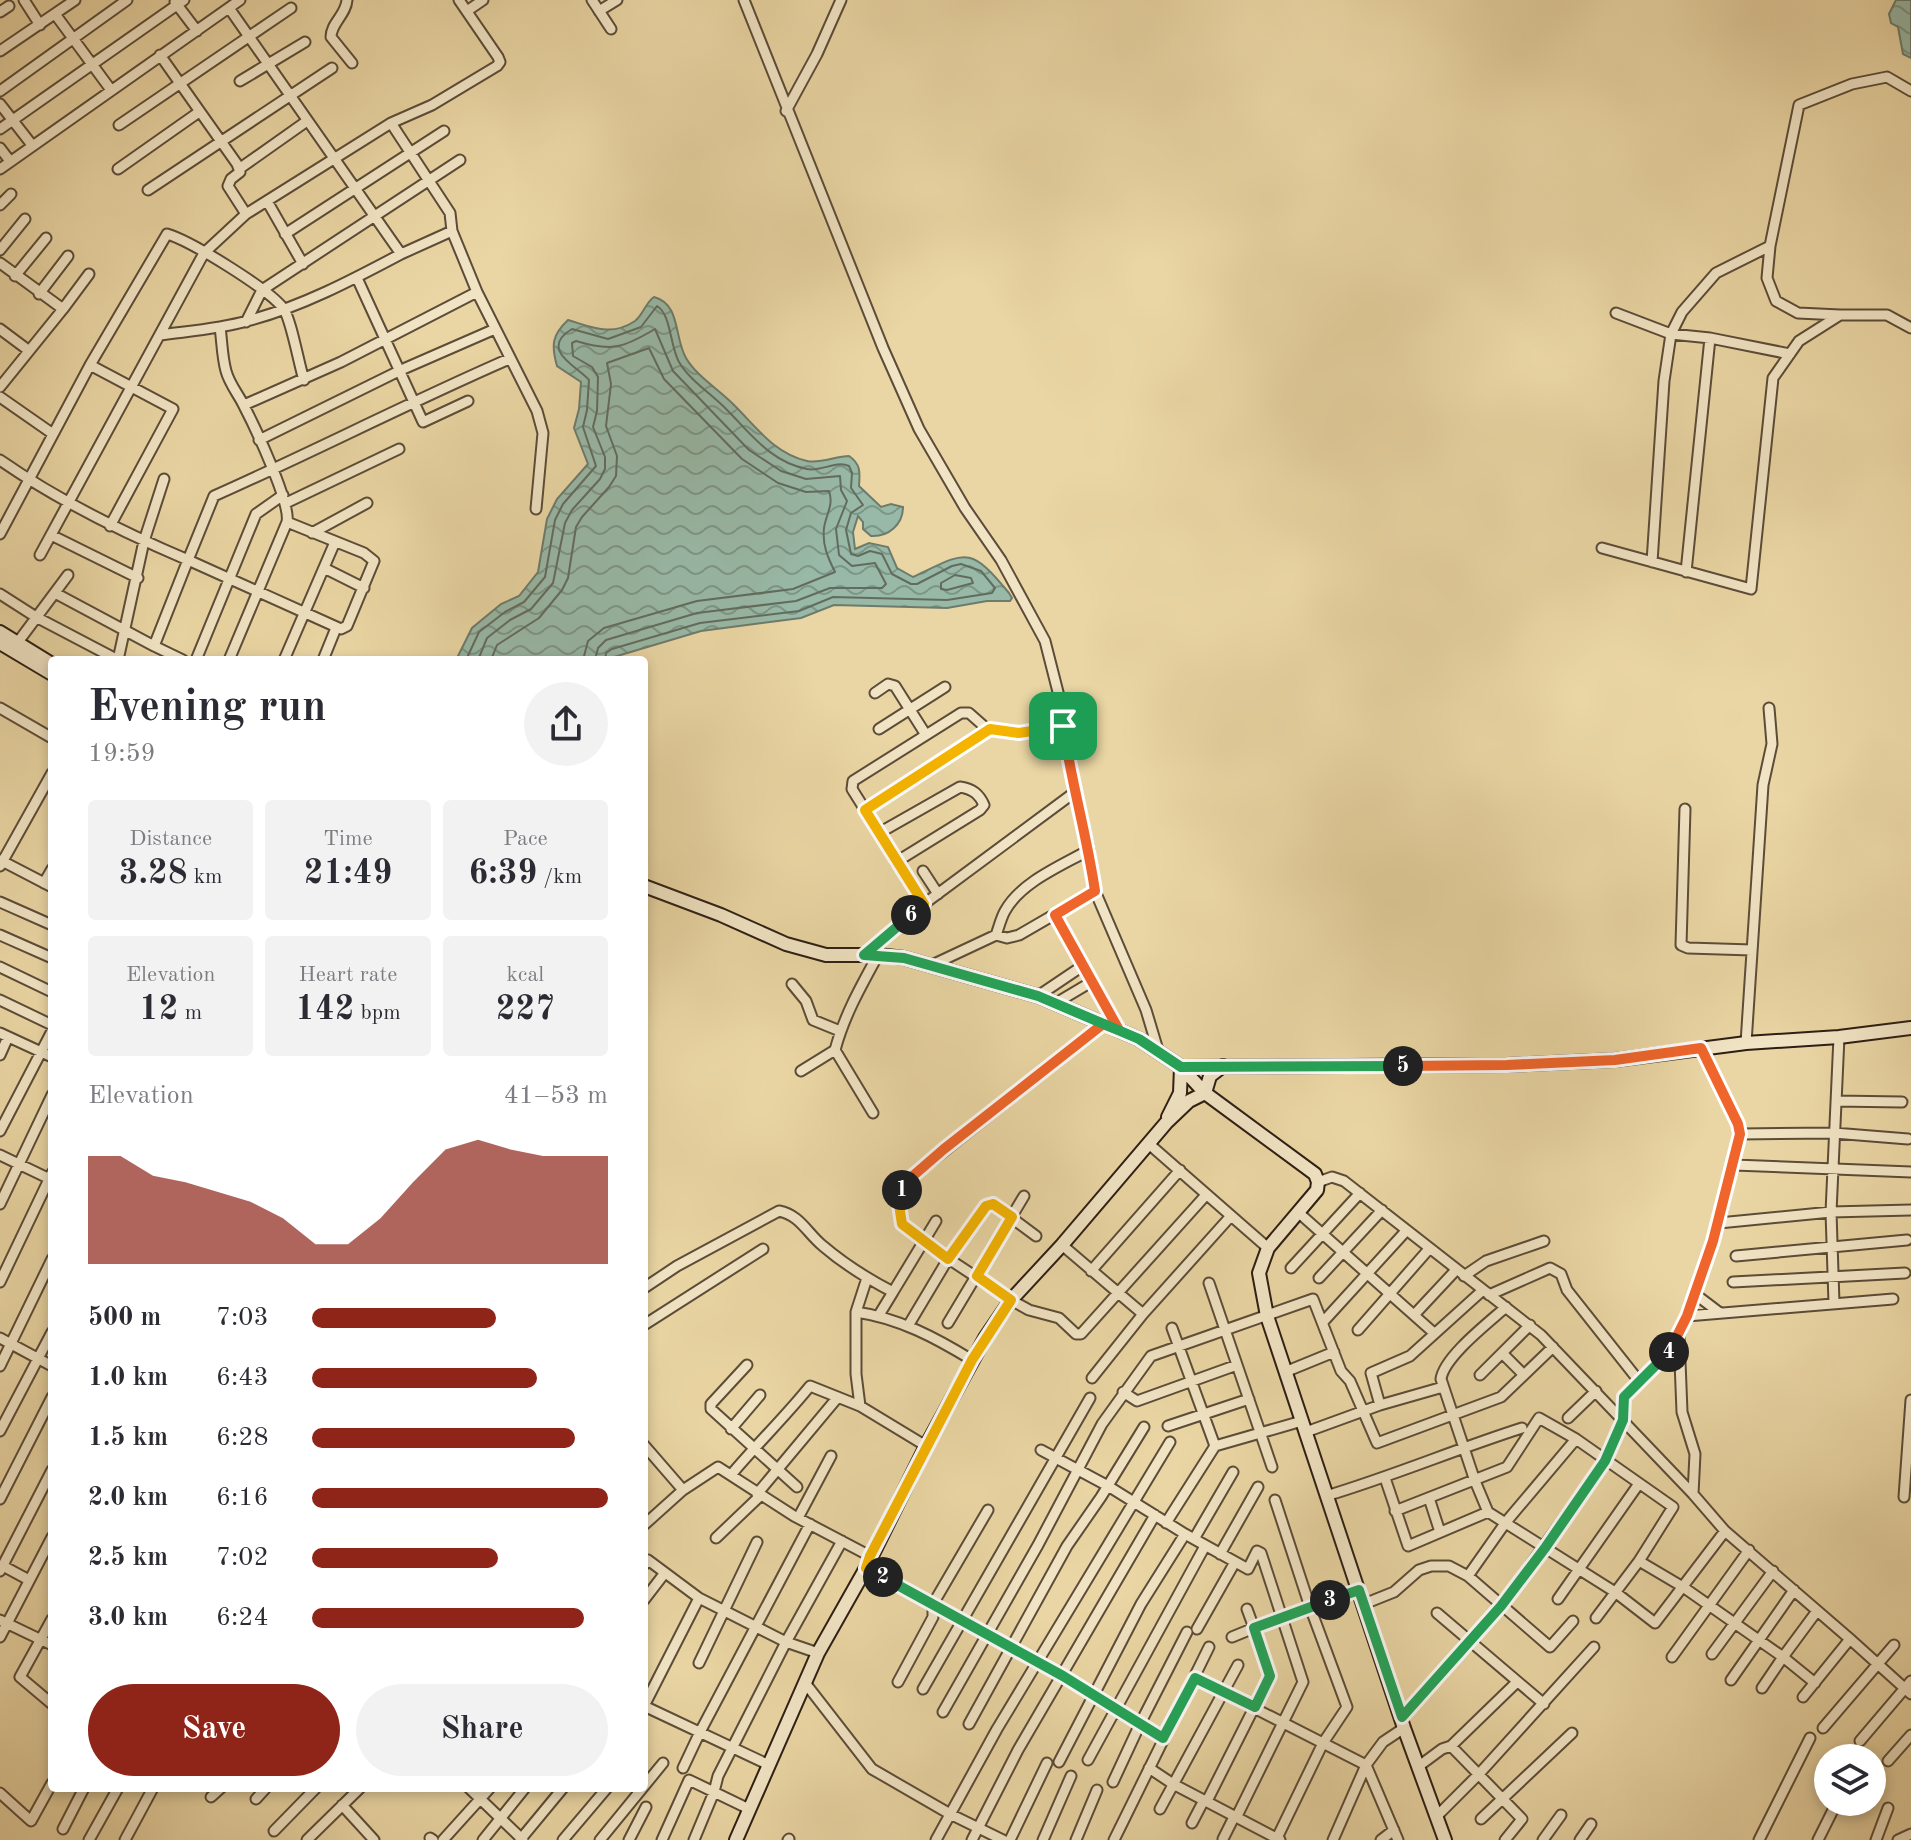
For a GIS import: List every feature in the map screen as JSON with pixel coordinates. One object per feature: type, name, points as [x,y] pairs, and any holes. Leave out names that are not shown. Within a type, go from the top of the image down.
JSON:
[{"type":"street","points":[[24,0],[40,25]]},
{"type":"street","points":[[0,51],[75,0]]},
{"type":"street","points":[[0,91],[127,0]]},
{"type":"street","points":[[0,169],[240,0]]},
{"type":"street","points":[[347,0],[346,8],[330,32],[352,63]]},
{"type":"street","points":[[40,555],[204,253],[246,214],[391,123],[432,105],[500,62],[459,0]]},
{"type":"street","points":[[467,11],[483,0]]},
{"type":"street","points":[[592,0],[611,29]]},
{"type":"street","points":[[599,11],[617,0]]},
{"type":"street","points":[[744,0],[786,111],[919,429],[965,508],[1001,560],[1045,641],[1059,696],[1095,891],[1140,996],[1158,1050]]},
{"type":"street","points":[[786,111],[817,54],[841,0]]},
{"type":"street","points":[[0,129],[178,2],[197,31]]},
{"type":"street","points":[[0,12],[9,6]]},
{"type":"street","points":[[229,8],[401,254]]},
{"type":"street","points":[[119,125],[291,8]]},
{"type":"street","points":[[55,14],[111,90]]},
{"type":"street","points":[[240,81],[305,42]]},
{"type":"street","points":[[160,55],[239,169]]},
{"type":"street","points":[[148,190],[332,68]]},
{"type":"street","points":[[1911,91],[1887,77],[1852,84],[1799,105],[1770,246],[1767,278],[1776,301],[1798,313],[1887,315],[1911,328]]},
{"type":"street","points":[[0,104],[32,145]]},
{"type":"street","points":[[118,169],[199,112]]},
{"type":"street","points":[[246,214],[228,186],[239,169],[307,121]]},
{"type":"street","points":[[391,123],[450,213],[452,231],[477,292],[537,411],[543,433],[536,509]]},
{"type":"street","points":[[285,234],[444,131]]},
{"type":"street","points":[[0,148],[10,161]]},
{"type":"street","points":[[246,322],[262,290],[460,160]]},
{"type":"street","points":[[0,205],[11,194]]},
{"type":"street","points":[[267,201],[303,264]]},
{"type":"street","points":[[0,250],[25,219]]},
{"type":"street","points":[[160,335],[246,322],[285,310],[452,231]]},
{"type":"street","points":[[1,530],[164,236],[172,235],[204,253],[262,290],[285,310],[304,380]]},
{"type":"street","points":[[15,276],[46,238]]},
{"type":"street","points":[[1652,562],[1664,381],[1671,334],[1682,312],[1716,273],[1770,246]]},
{"type":"street","points":[[39,294],[68,256]]},
{"type":"street","points":[[0,263],[63,309]]},
{"type":"street","points":[[0,387],[89,274]]},
{"type":"street","points":[[357,278],[423,422],[468,401]]},
{"type":"street","points":[[244,405],[304,380],[477,292]]},
{"type":"street","points":[[1616,313],[1671,334],[1710,338],[1790,354]]},
{"type":"street","points":[[1602,548],[1751,589],[1773,378],[1799,341],[1840,315]]},
{"type":"street","points":[[220,327],[226,373],[244,405],[289,513],[231,656]]},
{"type":"street","points":[[0,329],[28,350]]},
{"type":"street","points":[[259,440],[401,370],[495,329]]},
{"type":"street","points":[[1686,572],[1710,338]]},
{"type":"street","points":[[154,646],[214,496],[509,359]]},
{"type":"street","points":[[90,365],[173,409],[110,526]]},
{"type":"street","points":[[0,397],[53,434]]},
{"type":"street","points":[[198,656],[256,514],[399,449]]},
{"type":"street","points":[[0,460],[110,526],[344,629],[374,561],[364,553],[287,522]]},
{"type":"street","points":[[119,656],[144,541],[164,479]]},
{"type":"street","points":[[312,533],[367,503]]},
{"type":"street","points":[[51,535],[138,578]]},
{"type":"street","points":[[286,656],[335,542]]},
{"type":"street","points":[[324,568],[364,588]]},
{"type":"street","points":[[18,642],[68,575]]},
{"type":"street","points":[[55,593],[175,656]]},
{"type":"street","points":[[0,594],[36,617],[110,656]]},
{"type":"street","points":[[325,656],[336,628]]},
{"type":"street","points":[[0,632],[48,661]]},
{"type":"street","points":[[0,643],[48,672]]},
{"type":"street","points":[[875,693],[891,684],[926,735]]},
{"type":"street","points":[[879,729],[945,687]]},
{"type":"street","points":[[0,708],[48,736]]},
{"type":"street","points":[[1746,1043],[1763,785],[1772,744],[1769,708]]},
{"type":"street","points":[[924,904],[852,789],[853,781],[961,713],[969,713],[990,729],[1019,733],[1063,726]]},
{"type":"street","points":[[865,810],[990,729]]},
{"type":"street","points":[[48,781],[1,863],[48,885]]},
{"type":"street","points":[[879,833],[960,787],[975,791],[980,797],[984,805],[980,810],[896,862]]},
{"type":"street","points":[[864,955],[924,904],[1075,792]]},
{"type":"street","points":[[1685,809],[1681,945],[1688,948],[1752,950]]},
{"type":"street","points":[[996,935],[1005,912],[1016,896],[1089,850]]},
{"type":"street","points":[[923,871],[938,894]]},
{"type":"street","points":[[648,888],[786,944],[826,955],[878,955],[932,965],[1056,1003],[1158,1050],[1181,1067],[1205,1093],[1307,1166],[1318,1182],[1317,1190],[1268,1248],[1259,1273],[1267,1316],[1445,1840]]},
{"type":"street","points":[[932,965],[996,935],[1014,938],[1095,891]]},
{"type":"street","points":[[0,902],[48,923]]},
{"type":"street","points":[[1055,915],[1119,1030]]},
{"type":"street","points":[[0,935],[48,956]]},
{"type":"street","points":[[801,1071],[835,1050],[840,1031],[878,955]]},
{"type":"street","points":[[1038,996],[1084,965]]},
{"type":"street","points":[[0,967],[48,990]]},
{"type":"street","points":[[1056,1003],[1093,981]]},
{"type":"street","points":[[792,984],[806,1001],[813,1020],[840,1031]]},
{"type":"street","points":[[0,1000],[48,1026]]},
{"type":"street","points":[[1103,1024],[907,1181],[898,1198],[902,1224],[923,1242],[1011,1300],[1029,1310],[1059,1318],[1076,1334],[1081,1334],[1206,1195]]},
{"type":"street","points":[[1181,1067],[1507,1065],[1615,1060],[1746,1043],[1839,1037],[1911,1028]]},
{"type":"street","points":[[0,1055],[4,1035],[48,1055]]},
{"type":"street","points":[[0,1131],[48,1036]]},
{"type":"street","points":[[1834,1303],[1831,1212],[1839,1037]]},
{"type":"street","points":[[1333,1840],[1366,1765],[1501,1606],[1545,1548],[1605,1461],[1623,1420],[1624,1397],[1669,1352],[1679,1336],[1719,1223],[1740,1134],[1701,1048]]},
{"type":"street","points":[[835,1050],[873,1113]]},
{"type":"street","points":[[736,1840],[818,1653],[972,1360],[1011,1300],[1166,1123],[1189,1101],[1205,1093],[1210,1076],[1223,1066]]},
{"type":"street","points":[[1166,1123],[1180,1093],[1181,1067]]},
{"type":"street","points":[[1836,1101],[1902,1102]]},
{"type":"street","points":[[0,1204],[48,1103]]},
{"type":"street","points":[[1740,1134],[1834,1133],[1908,1139]]},
{"type":"street","points":[[1149,1144],[1268,1248]]},
{"type":"street","points":[[0,1155],[48,1176]]},
{"type":"street","points":[[1734,1165],[1911,1172]]},
{"type":"street","points":[[1091,1271],[1180,1170]]},
{"type":"street","points":[[1318,1182],[1339,1178],[1530,1325],[1596,1391],[1725,1531],[1877,1665],[1909,1688],[1860,1741]]},
{"type":"street","points":[[0,1282],[48,1183]]},
{"type":"street","points":[[1291,1268],[1360,1193]]},
{"type":"street","points":[[948,1323],[1024,1196]]},
{"type":"street","points":[[908,1326],[948,1259],[986,1206],[993,1204],[1036,1236]]},
{"type":"street","points":[[1319,1278],[1382,1210]]},
{"type":"street","points":[[1719,1223],[1831,1212],[1911,1210]]},
{"type":"street","points":[[648,1285],[677,1266],[779,1211],[799,1219],[822,1245],[867,1278],[893,1292]]},
{"type":"street","points":[[1299,1213],[1434,1333]]},
{"type":"street","points":[[1092,1378],[1143,1314],[1230,1217]]},
{"type":"street","points":[[879,1315],[936,1221]]},
{"type":"street","points":[[1323,1322],[1406,1231]]},
{"type":"street","points":[[1736,1256],[1907,1240]]},
{"type":"street","points":[[1414,1315],[1460,1273],[1544,1241]]},
{"type":"street","points":[[1062,1245],[1143,1314]]},
{"type":"street","points":[[648,1322],[763,1249]]},
{"type":"street","points":[[1358,1330],[1429,1249]]},
{"type":"street","points":[[0,1366],[48,1267]]},
{"type":"street","points":[[1380,1405],[1371,1373],[1410,1356],[1486,1292],[1550,1268],[1561,1274],[1567,1290],[1639,1381]]},
{"type":"street","points":[[1733,1282],[1905,1273]]},
{"type":"street","points":[[860,1406],[856,1374],[856,1312],[867,1278]]},
{"type":"street","points":[[1209,1283],[1272,1467]]},
{"type":"street","points":[[1695,1294],[1720,1313]]},
{"type":"street","points":[[943,1712],[1079,1471],[1102,1424],[1151,1356],[1313,1299],[1342,1374],[1350,1381],[1377,1443],[1501,1397],[1553,1347]]},
{"type":"street","points":[[1687,1316],[1893,1299]]},
{"type":"street","points":[[1506,1307],[1442,1370],[1443,1387],[1452,1416],[1488,1512],[1615,1592],[1655,1623],[1725,1531]]},
{"type":"street","points":[[856,1312],[879,1315],[908,1326],[940,1340],[972,1360]]},
{"type":"street","points":[[1480,1375],[1530,1325]]},
{"type":"street","points":[[1172,1328],[1215,1446]]},
{"type":"street","points":[[1679,1336],[1682,1412],[1695,1454],[1693,1494]]},
{"type":"street","points":[[0,1338],[48,1364]]},
{"type":"street","points":[[0,1431],[48,1340]]},
{"type":"street","points":[[1285,1372],[1334,1352]]},
{"type":"street","points":[[1502,1353],[1524,1375]]},
{"type":"street","points":[[747,1365],[711,1404],[713,1413],[797,1487]]},
{"type":"street","points":[[1123,1392],[1137,1401],[1237,1365]]},
{"type":"street","points":[[731,1475],[810,1386],[860,1406],[926,1446]]},
{"type":"street","points":[[1166,1523],[1215,1446],[1364,1411],[1443,1387]]},
{"type":"street","points":[[1568,1418],[1596,1391]]},
{"type":"street","points":[[731,1429],[760,1395]]},
{"type":"street","points":[[716,1538],[759,1495],[838,1397]]},
{"type":"street","points":[[923,1689],[1090,1398]]},
{"type":"street","points":[[1168,1426],[1249,1399]]},
{"type":"street","points":[[1904,1497],[1911,1400]]},
{"type":"street","points":[[0,1499],[48,1405]]},
{"type":"street","points":[[1395,1511],[1507,1467],[1539,1418],[1576,1439],[1673,1507],[1639,1561],[1596,1618]]},
{"type":"street","points":[[969,1724],[1070,1541],[1144,1427]]},
{"type":"street","points":[[1326,1496],[1522,1428]]},
{"type":"street","points":[[1468,1576],[1506,1522],[1576,1439]]},
{"type":"street","points":[[936,1840],[1036,1662],[1170,1442]]},
{"type":"street","points":[[1041,1450],[1248,1569],[1257,1551],[1261,1553],[1303,1682],[1223,1839]]},
{"type":"street","points":[[648,1451],[683,1490]]},
{"type":"street","points":[[798,1518],[831,1456]]},
{"type":"street","points":[[648,1521],[683,1490],[718,1467],[759,1495],[842,1541],[868,1562],[961,1622],[1063,1676],[1163,1738]]},
{"type":"street","points":[[1059,1762],[1141,1604],[1233,1472]]},
{"type":"street","points":[[29,1580],[1,1568],[48,1478]]},
{"type":"street","points":[[1385,1478],[1408,1546],[1488,1512]]},
{"type":"street","points":[[1558,1599],[1638,1485]]},
{"type":"street","points":[[1220,1554],[1258,1487]]},
{"type":"street","points":[[1429,1498],[1440,1532]]},
{"type":"street","points":[[1149,1768],[1173,1784],[1279,1839],[1323,1743],[1347,1707],[1275,1500]]},
{"type":"street","points":[[898,1682],[933,1617],[933,1604],[988,1510]]},
{"type":"street","points":[[972,1840],[1018,1750],[1155,1515]]},
{"type":"street","points":[[683,1768],[810,1524]]},
{"type":"street","points":[[694,1840],[718,1776],[842,1541]]},
{"type":"street","points":[[699,1663],[757,1542]]},
{"type":"street","points":[[0,1637],[3,1622],[48,1544]]},
{"type":"street","points":[[1088,1760],[1205,1546]]},
{"type":"street","points":[[1672,1657],[1749,1550]]},
{"type":"street","points":[[648,1560],[699,1598],[786,1642],[818,1653]]},
{"type":"street","points":[[1639,1561],[1710,1605],[1815,1683]]},
{"type":"street","points":[[1113,1782],[1140,1724],[1235,1562]]},
{"type":"street","points":[[1364,1604],[1394,1592],[1412,1575],[1431,1566],[1449,1566],[1468,1576],[1550,1647],[1573,1621]]},
{"type":"street","points":[[1712,1654],[1773,1571]]},
{"type":"street","points":[[648,1595],[664,1574]]},
{"type":"street","points":[[1232,1637],[1359,1590]]},
{"type":"street","points":[[1731,1680],[1794,1590]]},
{"type":"street","points":[[648,1698],[699,1598]]},
{"type":"street","points":[[1192,1823],[1270,1676],[1247,1609]]},
{"type":"street","points":[[1762,1688],[1817,1611]]},
{"type":"street","points":[[1437,1613],[1544,1704]]},
{"type":"street","points":[[3,1622],[48,1643]]},
{"type":"street","points":[[48,1627],[20,1677],[48,1701]]},
{"type":"street","points":[[1803,1697],[1850,1639]]},
{"type":"street","points":[[1823,1728],[1894,1645]]},
{"type":"street","points":[[1114,1840],[1209,1647]]},
{"type":"street","points":[[1437,1816],[1594,1647]]},
{"type":"street","points":[[1160,1809],[1238,1665]]},
{"type":"street","points":[[1195,1678],[1366,1765],[1396,1835],[1381,1840]]},
{"type":"street","points":[[1419,1766],[1451,1746],[1517,1682]]},
{"type":"street","points":[[806,1684],[872,1769],[1003,1840]]},
{"type":"street","points":[[648,1708],[767,1764]]},
{"type":"street","points":[[1481,1819],[1572,1733]]},
{"type":"street","points":[[1888,1761],[1911,1735]]},
{"type":"street","points":[[1759,1840],[1810,1738]]},
{"type":"street","points":[[1451,1746],[1522,1819],[1505,1840]]},
{"type":"street","points":[[648,1783],[663,1763]]},
{"type":"street","points":[[1010,1840],[1047,1763]]},
{"type":"street","points":[[1043,1840],[1071,1776]]},
{"type":"street","points":[[662,1840],[689,1780],[749,1809]]},
{"type":"street","points":[[0,1793],[31,1821],[48,1790]]},
{"type":"street","points":[[1076,1840],[1097,1790]]},
{"type":"street","points":[[63,1829],[82,1792]]},
{"type":"street","points":[[89,1840],[116,1792]]},
{"type":"street","points":[[125,1840],[151,1792]]},
{"type":"street","points":[[211,1797],[217,1792]]},
{"type":"street","points":[[256,1799],[262,1792]]},
{"type":"street","points":[[274,1831],[312,1792]]},
{"type":"street","points":[[307,1840],[356,1792]]},
{"type":"street","points":[[473,1792],[521,1839],[560,1792]]},
{"type":"street","points":[[443,1840],[487,1792]]},
{"type":"street","points":[[483,1840],[522,1792]]},
{"type":"street","points":[[563,1840],[604,1792]]},
{"type":"street","points":[[600,1840],[641,1792]]},
{"type":"street","points":[[342,1805],[374,1840]]},
{"type":"street","points":[[629,1840],[646,1807]]},
{"type":"street","points":[[1876,1840],[1888,1808]]},
{"type":"street","points":[[1543,1840],[1561,1815]]},
{"type":"street","points":[[1818,1840],[1830,1816]]},
{"type":"street","points":[[1580,1840],[1591,1824]]},
{"type":"street","points":[[1898,1840],[1910,1837]]},
{"type":"water","points":[[1896,0],[1911,0],[1911,58],[1903,54],[1898,27],[1891,23],[1889,14]]},
{"type":"water","points":[[654,297],[669,307],[682,350],[691,365],[767,439],[785,452],[807,461],[849,456],[858,466],[859,486],[881,507],[891,504],[903,507],[898,524],[878,536],[871,536],[863,529],[863,522],[858,516],[853,532],[855,549],[869,543],[888,547],[897,568],[913,577],[956,558],[975,560],[996,577],[1012,598],[1010,601],[987,601],[947,608],[834,605],[801,618],[701,631],[617,656],[458,656],[472,628],[501,604],[519,596],[538,572],[547,519],[557,499],[588,464],[574,428],[581,382],[557,366],[554,352],[556,336],[568,320],[593,328],[618,329],[635,321]]},
{"type":"route","points":[[1063,726],[1019,733],[990,729],[865,810],[924,904],[864,955],[904,958],[1038,996],[1056,1003],[1103,1024],[1139,1039],[1181,1067],[1507,1065],[1615,1060],[1701,1048],[1738,1124],[1739,1144],[1719,1223],[1679,1336],[1669,1352],[1624,1397],[1623,1420],[1605,1461],[1545,1548],[1501,1606],[1402,1717],[1359,1590],[1254,1628],[1270,1676],[1255,1707],[1195,1678],[1163,1738],[1063,1676],[866,1568],[926,1446],[985,1338],[1011,1300],[977,1276],[1012,1217],[993,1204],[986,1206],[948,1259],[902,1224],[898,1198],[907,1181],[944,1149],[1103,1024],[1119,1030],[1055,915],[1095,891],[1063,726]]}]
